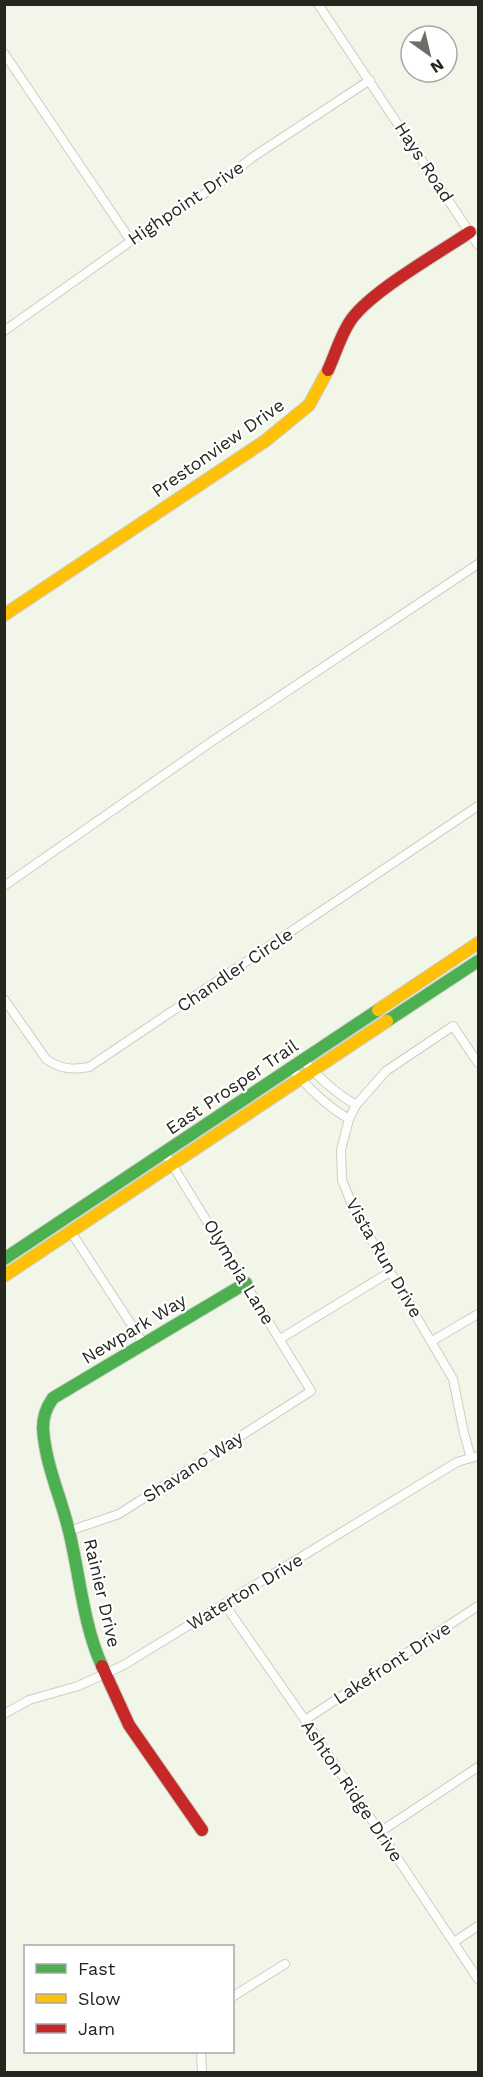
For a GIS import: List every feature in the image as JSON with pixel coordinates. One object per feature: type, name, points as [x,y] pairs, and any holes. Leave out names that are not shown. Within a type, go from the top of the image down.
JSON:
[{"type":"street","name":"Hays Road","points":[[318,4],[478,245]]},
{"type":"street","points":[[4,53],[131,241]]},
{"type":"street","name":"Highpoint Drive","points":[[4,331],[131,241],[213,188],[253,157],[370,80]]},
{"type":"street","name":"Prestonview Drive","points":[[4,615],[265,441],[309,405],[327,373],[349,323],[361,308],[382,291],[470,232]]},
{"type":"street","points":[[4,886],[211,742],[478,564]]},
{"type":"street","name":"Chandler Circle","points":[[4,999],[46,1059],[56,1066],[70,1069],[89,1067],[478,806]]},
{"type":"street","name":"East Prosper Trail","points":[[4,1259],[478,942]]},
{"type":"street","name":"East Prosper Trail","points":[[4,1276],[478,961]]},
{"type":"street","name":"Vista Run Drive","points":[[475,1457],[464,1433],[453,1378],[355,1212],[342,1180],[341,1150],[349,1119],[356,1105],[386,1071],[453,1026],[478,1063]]},
{"type":"street","points":[[303,1060],[339,1095],[356,1105]]},
{"type":"street","points":[[291,1068],[331,1109],[349,1119]]},
{"type":"street","name":"Olympia Lane","points":[[165,1153],[311,1391]]},
{"type":"street","points":[[71,1232],[144,1344]]},
{"type":"street","points":[[280,1339],[390,1272]]},
{"type":"street","name":"Newpark Way","points":[[45,1410],[53,1398],[246,1283]]},
{"type":"street","points":[[432,1341],[478,1314]]},
{"type":"street","name":"Shavano Way","points":[[69,1532],[119,1514],[311,1391]]},
{"type":"street","name":"Rainier Drive","points":[[45,1410],[43,1426],[46,1453],[69,1532],[87,1620],[105,1674],[129,1725],[202,1830]]},
{"type":"street","name":"Waterton Drive","points":[[4,1714],[29,1700],[78,1686],[105,1674],[225,1605],[457,1462],[475,1457]]},
{"type":"street","name":"Ashton Ridge Drive","points":[[225,1605],[305,1720],[478,1979]]},
{"type":"street","name":"Lakefront Drive","points":[[305,1720],[478,1606]]},
{"type":"street","points":[[380,1832],[478,1767]]},
{"type":"street","points":[[453,1942],[478,1926]]},
{"type":"street","points":[[234,1995],[285,1964]]},
{"type":"street","points":[[201,2053],[202,2073]]},
{"type":"traffic: fast","points":[[387,1021],[478,961]]},
{"type":"traffic: fast","points":[[4,1259],[378,1010]]},
{"type":"traffic: fast","points":[[102,1666],[90,1634],[69,1531],[44,1441],[45,1412],[53,1398],[246,1283]]},
{"type":"traffic: slow","points":[[4,615],[265,441],[309,405],[328,370]]},
{"type":"traffic: slow","points":[[378,1010],[478,943]]},
{"type":"traffic: slow","points":[[4,1276],[387,1021]]},
{"type":"traffic: jam","points":[[328,370],[346,328],[358,312],[387,287],[470,232]]},
{"type":"traffic: jam","points":[[102,1666],[129,1725],[202,1830]]}]
